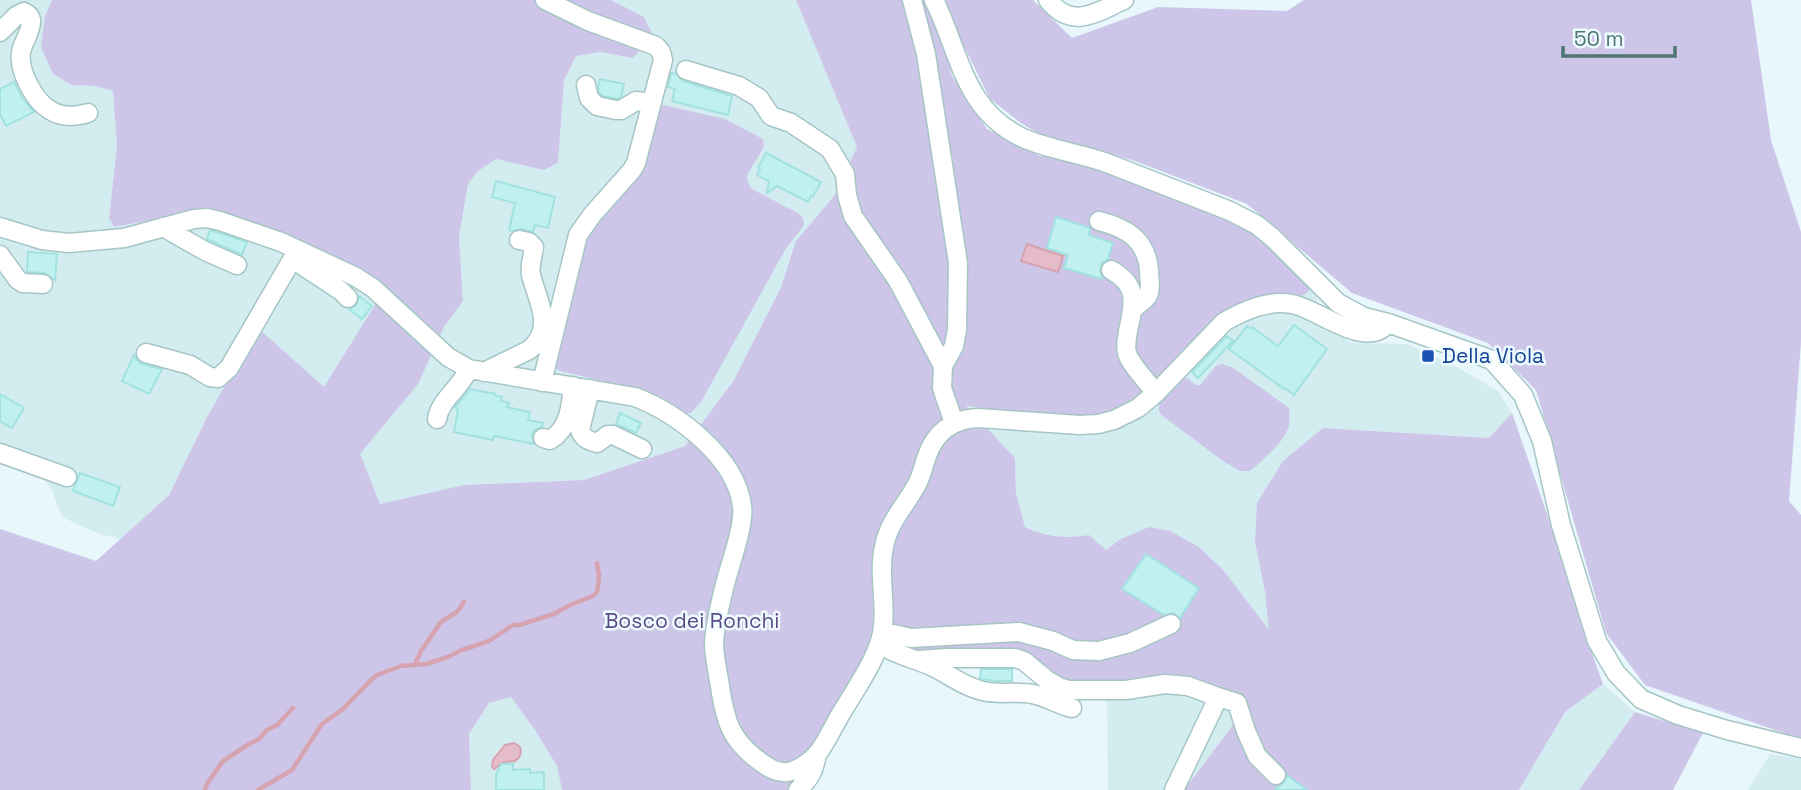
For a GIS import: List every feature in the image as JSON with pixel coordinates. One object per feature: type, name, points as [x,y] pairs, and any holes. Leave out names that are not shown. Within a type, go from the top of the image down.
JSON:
[{"type":"street","points":[[542,382],[578,235],[636,163],[663,60],[656,46],[588,21],[545,0]]},
{"type":"street","points":[[912,0],[926,54],[957,263],[957,330],[954,346],[943,366],[942,388],[954,422]]},
{"type":"street","points":[[934,0],[965,78],[986,110],[998,122],[1024,138],[1091,157],[1243,217],[1273,238],[1338,303],[1364,317],[1492,360],[1523,395],[1542,441],[1561,525],[1597,641],[1616,673],[1641,699],[1678,715],[1801,748]]},
{"type":"street","points":[[1048,0],[1063,14],[1072,17],[1084,17],[1124,0]]},
{"type":"street","points":[[0,32],[16,16],[24,12],[28,14],[31,24],[21,52],[21,61],[33,92],[49,110],[74,117],[88,113]]},
{"type":"street","points":[[686,70],[739,86],[759,98],[771,116],[791,123],[830,149],[845,174],[853,216],[898,281],[943,366]]},
{"type":"street","points":[[586,85],[589,98],[597,106],[621,110],[636,101],[652,103]]},
{"type":"street","points":[[0,227],[42,240],[69,243],[124,238],[194,219],[207,218],[247,229],[356,277],[373,288],[448,357],[476,371],[622,394],[651,403],[699,435],[717,454],[733,478],[742,506],[742,521],[723,592],[714,643],[724,712],[737,741],[777,772],[801,768],[817,754],[868,666],[879,644],[883,628],[884,546],[894,520],[916,487],[927,455],[937,438],[954,422],[978,418],[1080,425],[1114,420],[1127,415],[1156,393],[1224,322],[1256,306],[1275,303],[1304,307],[1359,333],[1382,330],[1388,323]]},
{"type":"street","points":[[1099,221],[1126,230],[1148,257],[1150,292],[1133,309]]},
{"type":"street","points":[[163,227],[205,251],[237,265]]},
{"type":"street","points":[[437,419],[439,410],[476,371],[529,350],[540,337],[542,310],[530,267],[534,247],[519,240]]},
{"type":"street","points":[[297,251],[303,266],[348,298]]},
{"type":"street","points":[[146,353],[190,365],[210,377],[218,378],[225,373],[250,333],[297,251]]},
{"type":"street","points":[[0,255],[23,284],[43,284]]},
{"type":"street","points":[[1111,270],[1126,280],[1132,289],[1133,309],[1126,352],[1156,393]]},
{"type":"street","points":[[543,438],[550,440],[558,435],[582,387]]},
{"type":"street","points":[[582,387],[582,435],[597,443],[608,435],[613,435],[642,449]]},
{"type":"street","points":[[0,453],[67,477]]},
{"type":"street","points":[[879,644],[894,634],[911,638],[1019,632],[1053,641],[1073,650],[1099,651],[1130,643],[1171,624]]},
{"type":"street","points":[[879,644],[982,691],[1032,694],[1072,708]]},
{"type":"street","points":[[915,661],[1014,658],[1024,661],[1047,680],[1069,690],[1126,690],[1165,684],[1188,686],[1237,703],[1256,756],[1276,775]]},
{"type":"street","points":[[1174,790],[1216,702],[1215,696]]},
{"type":"street","points":[[809,787],[817,754]]},
{"type":"shaded area","points":[[0,0],[52,0],[45,16],[72,85],[95,86],[113,91],[117,146],[109,218],[114,227],[163,218],[201,207],[463,301],[459,236],[468,184],[478,171],[496,159],[544,170],[558,163],[564,81],[576,56],[601,52],[633,57],[617,2],[611,0],[796,0],[857,147],[834,196],[796,241],[781,287],[734,380],[685,446],[584,480],[464,485],[380,504],[372,487],[206,419],[169,495],[120,539],[100,534],[64,518],[52,490],[37,470],[0,460]]},
{"type":"shaded area","points":[[1027,244],[1063,256],[1058,272],[1021,261]]},
{"type":"shaded area","points":[[1311,287],[1331,327],[1351,343],[1407,344],[1450,363],[1498,391],[1512,413],[1489,438],[1323,428],[1265,592],[1270,631],[1248,705],[1184,790],[1108,790],[1107,697],[1028,668],[1089,535],[1070,538],[1042,534],[1025,527],[1016,493],[1015,458],[964,406]]},
{"type":"shaded area","points":[[1603,684],[1635,712],[1579,790],[1519,790],[1565,712]]},
{"type":"shaded area","points":[[512,697],[557,766],[562,790],[471,790],[469,734],[489,703]]},
{"type":"shaded area","points":[[514,743],[520,747],[519,757],[494,769],[493,760],[505,745]]},
{"type":"shaded area","points":[[1770,754],[1801,759],[1801,790],[1748,790]]},
{"type":"green space","name":"Bosco dei Ronchi","points":[[52,0],[611,0],[644,17],[653,35],[633,58],[601,52],[576,56],[564,81],[558,163],[544,170],[496,159],[478,171],[468,184],[459,236],[463,301],[444,327],[418,384],[360,454],[380,504],[464,485],[584,480],[685,446],[734,380],[781,287],[796,241],[834,196],[857,147],[796,0],[925,0],[942,35],[952,76],[987,129],[1040,156],[1054,155],[1112,172],[1246,227],[1265,241],[1311,287],[1299,297],[1274,296],[1166,372],[1138,397],[1096,416],[1057,416],[966,406],[1015,458],[1016,493],[1025,527],[1056,536],[1089,535],[1106,550],[1121,539],[1149,527],[1170,531],[1199,547],[1224,571],[1269,630],[1255,542],[1257,503],[1283,461],[1323,428],[1489,438],[1512,413],[1603,684],[1565,712],[1519,790],[1184,790],[1248,705],[1225,694],[1067,685],[1035,664],[921,656],[891,644],[806,771],[789,790],[562,790],[557,766],[511,697],[489,703],[469,734],[471,790],[0,790],[0,529],[96,561],[169,495],[206,419],[258,328],[324,387],[385,289],[237,218],[201,208],[114,227],[109,218],[117,146],[113,91],[95,86],[72,85],[53,74],[41,47],[45,16]]},
{"type":"green space","points":[[941,0],[1033,0],[1072,38],[1158,7],[1287,11],[1304,0],[1751,0],[1771,140],[1801,232],[1801,342],[1789,501],[1801,515],[1801,739],[1645,685],[1606,633],[1536,390],[1488,343],[1352,293],[1247,204],[1135,161],[1041,135],[1021,123],[990,99]]},
{"type":"green space","points":[[663,105],[725,119],[763,139],[764,147],[747,175],[748,183],[752,189],[798,213],[803,218],[804,225],[785,250],[701,402],[691,413],[682,414],[646,393],[560,371],[555,368],[553,362],[586,232],[638,172],[647,156],[659,108]]},
{"type":"green space","points":[[1222,364],[1233,368],[1289,408],[1289,426],[1282,439],[1273,451],[1250,471],[1240,471],[1223,461],[1160,414],[1161,398],[1182,377],[1200,385],[1216,366]]},
{"type":"green space","points":[[1635,712],[1703,733],[1673,790],[1579,790]]},
{"type":"building","points":[[671,73],[683,81],[732,96],[728,115],[672,101],[675,89],[668,87]]},
{"type":"building","points":[[600,79],[624,84],[621,97],[617,99],[603,96],[598,87]]},
{"type":"building","points":[[14,82],[34,112],[6,126],[0,114],[0,89]]},
{"type":"building","points":[[766,153],[821,182],[808,202],[777,186],[767,193],[769,181],[757,175]]},
{"type":"building","points":[[496,181],[555,197],[548,228],[535,225],[533,232],[509,230],[515,203],[492,197]]},
{"type":"building","points":[[1056,217],[1090,228],[1089,235],[1113,243],[1108,259],[1102,263],[1100,269],[1102,279],[1064,268],[1068,255],[1047,248]]},
{"type":"building","points":[[210,230],[247,242],[242,255],[207,239]]},
{"type":"building","points":[[28,252],[57,254],[55,280],[44,273],[27,272]]},
{"type":"building","points":[[359,296],[372,306],[362,319],[349,309],[356,305]]},
{"type":"building","points":[[1294,325],[1327,349],[1294,395],[1229,349],[1247,326],[1278,346]]},
{"type":"building","points":[[1227,336],[1233,341],[1198,378],[1192,372]]},
{"type":"building","points":[[134,355],[142,364],[162,369],[149,394],[122,381]]},
{"type":"building","points":[[470,389],[502,397],[501,401],[509,403],[507,407],[530,412],[528,420],[543,423],[542,427],[532,434],[534,444],[494,436],[493,440],[454,432],[458,410],[455,407]]},
{"type":"building","points":[[0,394],[24,408],[12,428],[0,421]]},
{"type":"building","points":[[620,413],[641,423],[636,433],[616,424]]},
{"type":"building","points":[[80,473],[120,487],[113,506],[73,491]]},
{"type":"building","points":[[1146,554],[1199,588],[1180,618],[1173,613],[1164,615],[1122,589]]},
{"type":"building","points":[[981,669],[1012,669],[1012,681],[980,679]]},
{"type":"building","points":[[501,764],[513,764],[513,770],[544,772],[544,790],[496,790],[496,775]]},
{"type":"building","points":[[1287,775],[1307,790],[1275,790]]},
{"type":"waterway","points":[[258,790],[292,770],[322,724],[343,709],[377,675],[401,666],[426,664],[448,657],[489,641],[513,625],[554,614],[593,596],[598,587],[597,563]]},
{"type":"waterway","points":[[415,664],[441,622],[457,612],[464,602]]},
{"type":"waterway","points":[[205,790],[223,761],[259,739],[293,708]]},
{"type":"place","name":"Della Viola","points":[[1428,356]]}]
